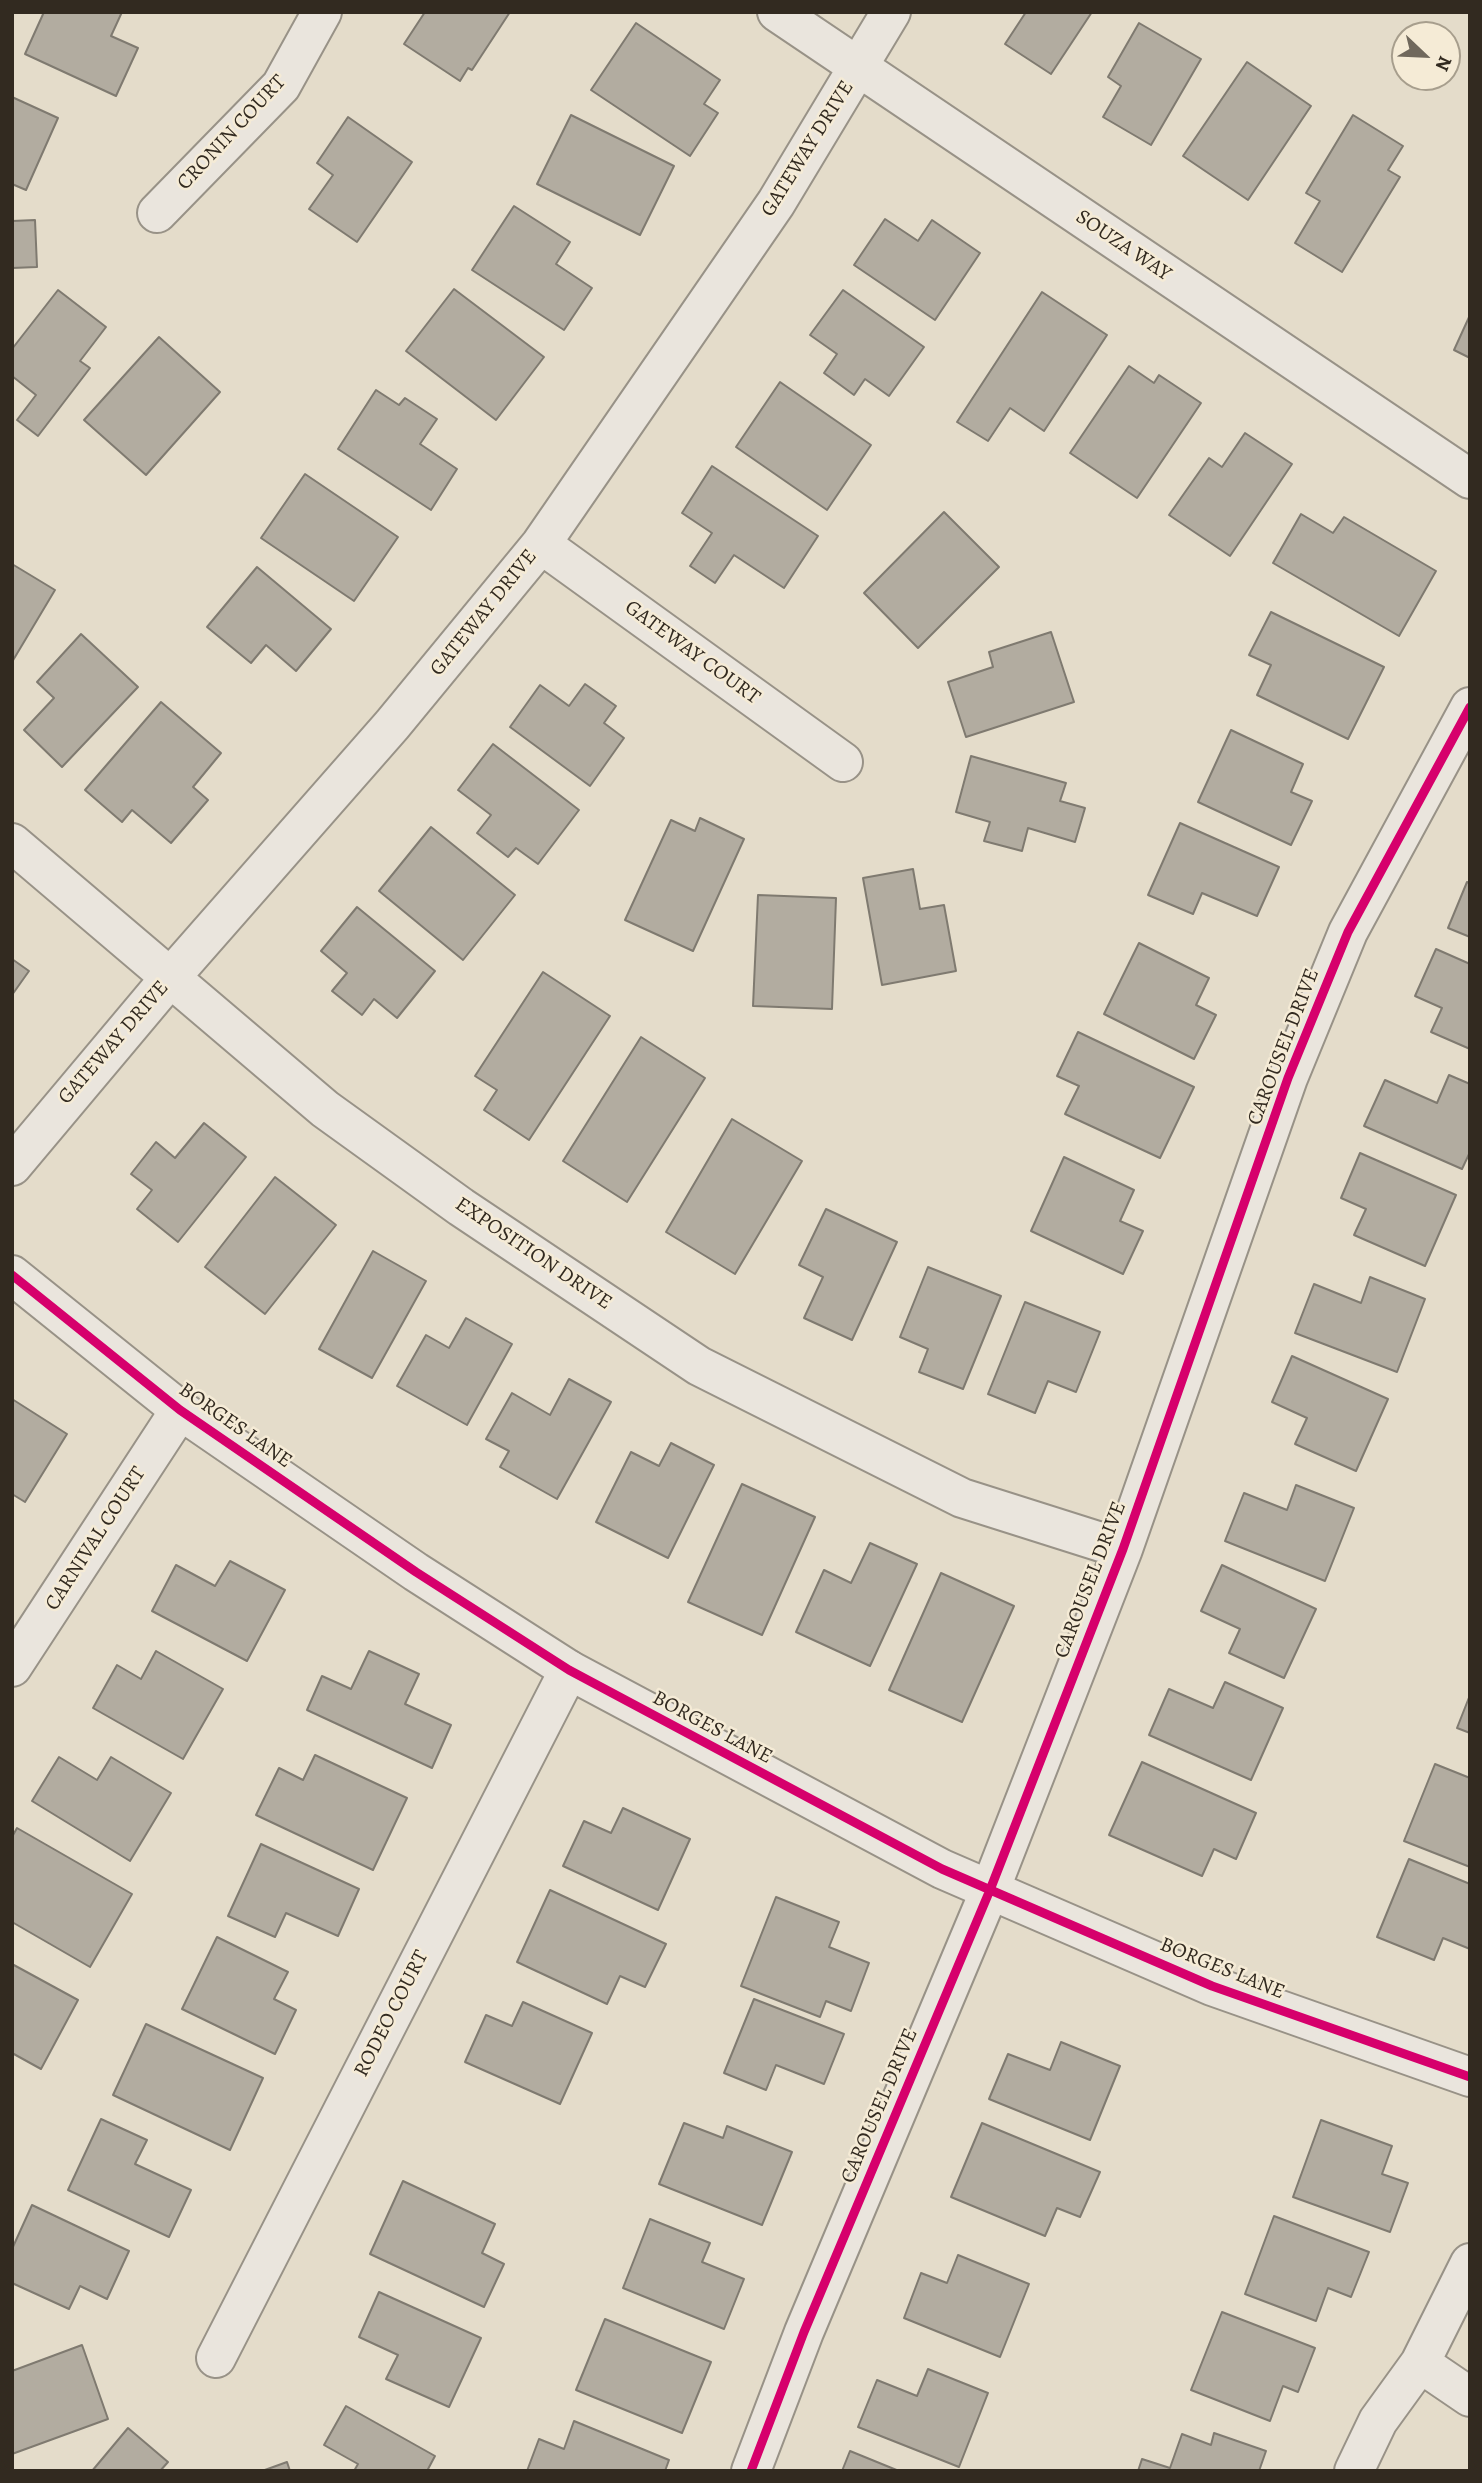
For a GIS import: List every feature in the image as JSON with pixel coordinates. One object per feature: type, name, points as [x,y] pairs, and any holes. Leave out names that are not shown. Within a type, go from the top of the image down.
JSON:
[{"type":"street","name":"CRONIN COURT","points":[[157,213],[281,86],[322,12]]},
{"type":"street","name":"SOUZA WAY","points":[[777,12],[1470,479]]},
{"type":"street","name":"GATEWAY DRIVE","points":[[12,1166],[169,979],[392,725],[541,544],[776,203],[891,12]]},
{"type":"street","name":"GATEWAY COURT","points":[[541,544],[843,762]]},
{"type":"street","name":"CAROUSEL DRIVE","points":[[751,2471],[809,2320],[990,1891],[1123,1549],[1288,1079],[1348,932],[1470,707]]},
{"type":"street","name":"EXPOSITION DRIVE","points":[[12,843],[325,1109],[461,1207],[699,1366],[962,1498],[1123,1549]]},
{"type":"street","name":"BORGES LANE","points":[[12,1275],[180,1410],[416,1572],[569,1670],[907,1850],[990,1891],[1212,1986],[1470,2077]]},
{"type":"street","name":"CARNIVAL COURT","points":[[12,1667],[180,1410]]},
{"type":"street","name":"RODEO COURT","points":[[216,2358],[569,1670]]},
{"type":"street","points":[[1354,2471],[1378,2421],[1420,2363],[1470,2263]]},
{"type":"street","points":[[1420,2363],[1470,2397]]},
{"type":"building","points":[[44,12],[122,12],[111,36],[138,48],[116,96],[25,54]]},
{"type":"building","points":[[425,12],[510,12],[472,70],[468,68],[460,81],[404,44]]},
{"type":"building","points":[[1026,12],[1092,12],[1051,74],[1005,44]]},
{"type":"building","points":[[636,23],[720,80],[704,104],[718,113],[690,156],[591,90]]},
{"type":"building","points":[[1139,23],[1201,59],[1151,145],[1103,117],[1121,86],[1108,77]]},
{"type":"building","points":[[1247,62],[1311,106],[1248,200],[1183,156]]},
{"type":"building","points":[[12,97],[58,118],[26,190],[12,184]]},
{"type":"building","points":[[571,115],[674,166],[640,235],[537,184]]},
{"type":"building","points":[[1353,115],[1403,146],[1388,170],[1400,177],[1342,272],[1295,243],[1320,201],[1306,193]]},
{"type":"building","points":[[348,117],[412,162],[357,242],[309,209],[333,175],[317,163]]},
{"type":"building","points":[[514,206],[570,242],[556,264],[592,288],[564,330],[472,270]]},
{"type":"building","points":[[885,219],[918,241],[932,220],[980,253],[935,320],[854,265]]},
{"type":"building","points":[[35,220],[37,267],[12,268],[12,221]]},
{"type":"building","points":[[454,289],[544,357],[496,420],[406,351]]},
{"type":"building","points":[[58,290],[106,327],[80,361],[90,368],[38,436],[17,420],[36,395],[12,376],[12,349]]},
{"type":"building","points":[[843,290],[924,347],[889,396],[865,379],[854,395],[824,373],[837,354],[810,335]]},
{"type":"building","points":[[1042,292],[1107,335],[1044,431],[1010,408],[988,441],[957,422]]},
{"type":"building","points":[[1470,315],[1470,358],[1454,350]]},
{"type":"building","points":[[159,337],[220,392],[146,475],[84,420]]},
{"type":"building","points":[[1129,366],[1154,383],[1159,375],[1201,403],[1137,498],[1070,453]]},
{"type":"building","points":[[780,382],[871,445],[827,510],[736,447]]},
{"type":"building","points":[[376,390],[399,405],[405,398],[437,419],[420,444],[457,469],[431,510],[338,449]]},
{"type":"building","points":[[1245,433],[1292,464],[1230,556],[1169,515],[1209,458],[1222,467]]},
{"type":"building","points":[[712,466],[818,536],[784,588],[734,555],[715,583],[690,566],[712,533],[682,513]]},
{"type":"building","points":[[305,474],[398,537],[354,601],[261,538]]},
{"type":"building","points":[[944,512],[999,567],[918,648],[864,593]]},
{"type":"building","points":[[1301,514],[1333,533],[1344,517],[1436,571],[1399,636],[1273,563]]},
{"type":"building","points":[[12,564],[55,590],[12,662]]},
{"type":"building","points":[[257,567],[331,629],[296,671],[266,645],[251,663],[207,627]]},
{"type":"building","points":[[1271,612],[1384,667],[1348,739],[1257,695],[1271,665],[1249,655]]},
{"type":"building","points":[[1051,632],[1074,702],[966,737],[948,682],[993,667],[989,652]]},
{"type":"building","points":[[81,634],[138,687],[62,767],[24,730],[54,698],[37,682]]},
{"type":"building","points":[[585,684],[616,706],[604,723],[624,738],[590,786],[510,727],[540,685],[569,706]]},
{"type":"building","points":[[161,702],[221,753],[193,787],[208,800],[171,843],[132,810],[122,822],[85,790]]},
{"type":"building","points":[[1231,730],[1303,764],[1291,792],[1312,801],[1291,845],[1198,802]]},
{"type":"building","points":[[493,744],[579,810],[538,864],[516,848],[508,857],[477,833],[491,815],[458,790]]},
{"type":"building","points":[[971,756],[1066,783],[1060,801],[1085,808],[1075,842],[1028,828],[1022,851],[984,841],[990,822],[956,812]]},
{"type":"building","points":[[700,818],[744,839],[693,951],[625,920],[671,820],[695,831]]},
{"type":"building","points":[[1180,823],[1279,867],[1257,916],[1202,893],[1193,914],[1148,895]]},
{"type":"building","points":[[431,827],[515,895],[463,960],[379,891]]},
{"type":"building","points":[[913,869],[920,909],[944,905],[956,971],[882,985],[863,878]]},
{"type":"building","points":[[1467,882],[1470,883],[1470,937],[1448,928]]},
{"type":"building","points":[[758,895],[836,898],[832,1009],[753,1006]]},
{"type":"building","points":[[357,907],[435,971],[397,1018],[374,999],[362,1015],[332,991],[347,973],[321,951]]},
{"type":"building","points":[[1139,943],[1209,978],[1196,1005],[1216,1015],[1194,1059],[1104,1014]]},
{"type":"building","points":[[1436,949],[1470,964],[1470,1049],[1431,1032],[1442,1008],[1415,996]]},
{"type":"building","points":[[12,959],[29,971],[12,995]]},
{"type":"building","points":[[543,972],[610,1016],[529,1140],[484,1110],[497,1090],[475,1076]]},
{"type":"building","points":[[1078,1032],[1194,1087],[1160,1158],[1065,1114],[1079,1086],[1057,1076]]},
{"type":"building","points":[[641,1037],[705,1078],[627,1202],[563,1161]]},
{"type":"building","points":[[1449,1075],[1470,1084],[1470,1152],[1462,1169],[1364,1126],[1385,1080],[1437,1103]]},
{"type":"building","points":[[732,1119],[802,1161],[735,1274],[666,1232]]},
{"type":"building","points":[[204,1123],[246,1157],[178,1242],[137,1209],[152,1190],[131,1174],[156,1142],[175,1158]]},
{"type":"building","points":[[1360,1153],[1456,1195],[1425,1266],[1354,1235],[1366,1209],[1341,1198]]},
{"type":"building","points":[[1064,1157],[1134,1190],[1120,1221],[1143,1231],[1123,1274],[1031,1231]]},
{"type":"building","points":[[275,1177],[336,1225],[265,1314],[205,1267]]},
{"type":"building","points":[[826,1209],[897,1242],[852,1340],[804,1318],[823,1277],[799,1265]]},
{"type":"building","points":[[373,1251],[426,1281],[372,1378],[319,1349]]},
{"type":"building","points":[[928,1267],[1001,1296],[963,1389],[919,1372],[928,1349],[900,1337]]},
{"type":"building","points":[[1370,1277],[1425,1299],[1397,1372],[1295,1333],[1314,1284],[1361,1303]]},
{"type":"building","points":[[1025,1302],[1100,1332],[1076,1392],[1048,1381],[1035,1413],[988,1394]]},
{"type":"building","points":[[466,1318],[512,1344],[467,1425],[397,1386],[426,1335],[449,1348]]},
{"type":"building","points":[[1292,1356],[1388,1399],[1356,1471],[1295,1444],[1307,1418],[1272,1402]]},
{"type":"building","points":[[569,1379],[611,1402],[557,1499],[500,1467],[509,1451],[486,1439],[512,1393],[550,1415]]},
{"type":"building","points":[[12,1399],[67,1434],[25,1502],[12,1494]]},
{"type":"building","points":[[671,1443],[714,1465],[668,1558],[596,1522],[631,1452],[659,1466]]},
{"type":"building","points":[[742,1484],[815,1517],[762,1635],[688,1602]]},
{"type":"building","points":[[1296,1485],[1354,1508],[1325,1581],[1225,1541],[1244,1493],[1287,1510]]},
{"type":"building","points":[[870,1543],[917,1564],[870,1666],[796,1632],[824,1570],[851,1583]]},
{"type":"building","points":[[230,1561],[285,1590],[247,1661],[152,1611],[176,1565],[215,1586]]},
{"type":"building","points":[[1222,1565],[1316,1609],[1284,1678],[1229,1653],[1240,1629],[1201,1611]]},
{"type":"building","points":[[941,1573],[1014,1606],[962,1722],[889,1690]]},
{"type":"building","points":[[156,1651],[223,1689],[183,1759],[93,1708],[117,1665],[141,1679]]},
{"type":"building","points":[[369,1651],[419,1674],[405,1704],[451,1725],[432,1768],[307,1710],[322,1676],[351,1689]]},
{"type":"building","points":[[1225,1682],[1283,1708],[1251,1780],[1149,1735],[1169,1689],[1213,1708]]},
{"type":"building","points":[[1470,1695],[1470,1733],[1457,1728]]},
{"type":"building","points":[[315,1755],[407,1798],[373,1870],[256,1815],[279,1768],[303,1780]]},
{"type":"building","points":[[59,1757],[97,1780],[111,1757],[171,1793],[130,1861],[32,1801]]},
{"type":"building","points":[[1142,1762],[1256,1813],[1236,1859],[1214,1849],[1202,1876],[1109,1835]]},
{"type":"building","points":[[1435,1764],[1470,1778],[1470,1867],[1404,1841]]},
{"type":"building","points":[[623,1808],[690,1839],[658,1910],[563,1866],[584,1821],[611,1833]]},
{"type":"building","points":[[17,1828],[132,1894],[90,1967],[12,1922],[12,1837]]},
{"type":"building","points":[[261,1844],[359,1889],[338,1936],[286,1913],[275,1937],[228,1916]]},
{"type":"building","points":[[1409,1859],[1470,1884],[1470,1949],[1443,1938],[1434,1960],[1377,1937]]},
{"type":"building","points":[[550,1890],[666,1944],[645,1987],[620,1976],[607,2004],[517,1962]]},
{"type":"building","points":[[776,1897],[839,1922],[829,1947],[869,1963],[851,2011],[826,2001],[820,2017],[741,1986]]},
{"type":"building","points":[[217,1937],[288,1972],[274,1999],[296,2010],[275,2054],[182,2009]]},
{"type":"building","points":[[12,1964],[78,2000],[41,2069],[12,2053]]},
{"type":"building","points":[[754,1999],[844,2034],[824,2084],[776,2065],[766,2090],[724,2073]]},
{"type":"building","points":[[523,2002],[592,2033],[560,2104],[465,2062],[486,2015],[512,2026]]},
{"type":"building","points":[[146,2024],[263,2078],[230,2150],[113,2095]]},
{"type":"building","points":[[1061,2042],[1120,2066],[1090,2140],[989,2099],[1008,2054],[1050,2070]]},
{"type":"building","points":[[101,2119],[147,2140],[135,2164],[191,2190],[169,2237],[68,2190]]},
{"type":"building","points":[[1321,2120],[1392,2146],[1382,2174],[1408,2183],[1390,2232],[1293,2197]]},
{"type":"building","points":[[684,2123],[723,2138],[727,2126],[792,2152],[762,2225],[659,2184]]},
{"type":"building","points":[[982,2123],[1100,2172],[1080,2217],[1057,2208],[1045,2236],[951,2197]]},
{"type":"building","points":[[403,2181],[495,2224],[482,2253],[504,2264],[484,2307],[370,2254]]},
{"type":"building","points":[[32,2205],[129,2251],[107,2299],[80,2286],[69,2309],[12,2283],[12,2249]]},
{"type":"building","points":[[1274,2216],[1369,2252],[1351,2297],[1328,2288],[1316,2321],[1245,2294]]},
{"type":"building","points":[[650,2219],[710,2243],[702,2262],[744,2279],[724,2329],[623,2288]]},
{"type":"building","points":[[958,2255],[1029,2284],[1000,2357],[904,2318],[921,2273],[947,2283]]},
{"type":"building","points":[[379,2292],[481,2338],[449,2407],[386,2379],[398,2355],[359,2337]]},
{"type":"building","points":[[1222,2312],[1315,2348],[1298,2392],[1283,2386],[1270,2421],[1191,2390]]},
{"type":"building","points":[[605,2319],[711,2362],[682,2433],[576,2390]]},
{"type":"building","points":[[82,2345],[108,2419],[12,2454],[12,2371]]},
{"type":"building","points":[[928,2369],[988,2393],[959,2467],[858,2427],[877,2380],[917,2396]]},
{"type":"building","points":[[346,2406],[435,2456],[427,2471],[354,2471],[358,2464],[324,2445]]},
{"type":"building","points":[[574,2421],[669,2460],[665,2471],[527,2471],[539,2439],[564,2449]]},
{"type":"building","points":[[128,2428],[168,2462],[160,2471],[92,2471]]},
{"type":"building","points":[[1214,2433],[1266,2451],[1259,2471],[1138,2471],[1142,2459],[1170,2468],[1182,2434],[1211,2445]]},
{"type":"building","points":[[850,2451],[899,2471],[842,2471]]},
{"type":"building","points":[[287,2462],[290,2471],[262,2471]]},
{"type":"cycle path","points":[[751,2471],[804,2332],[990,1890],[1123,1549],[1288,1078],[1348,932],[1470,707]]},
{"type":"cycle path","points":[[12,1275],[180,1410],[416,1572],[569,1670],[942,1869],[1212,1986],[1470,2077]]}]
